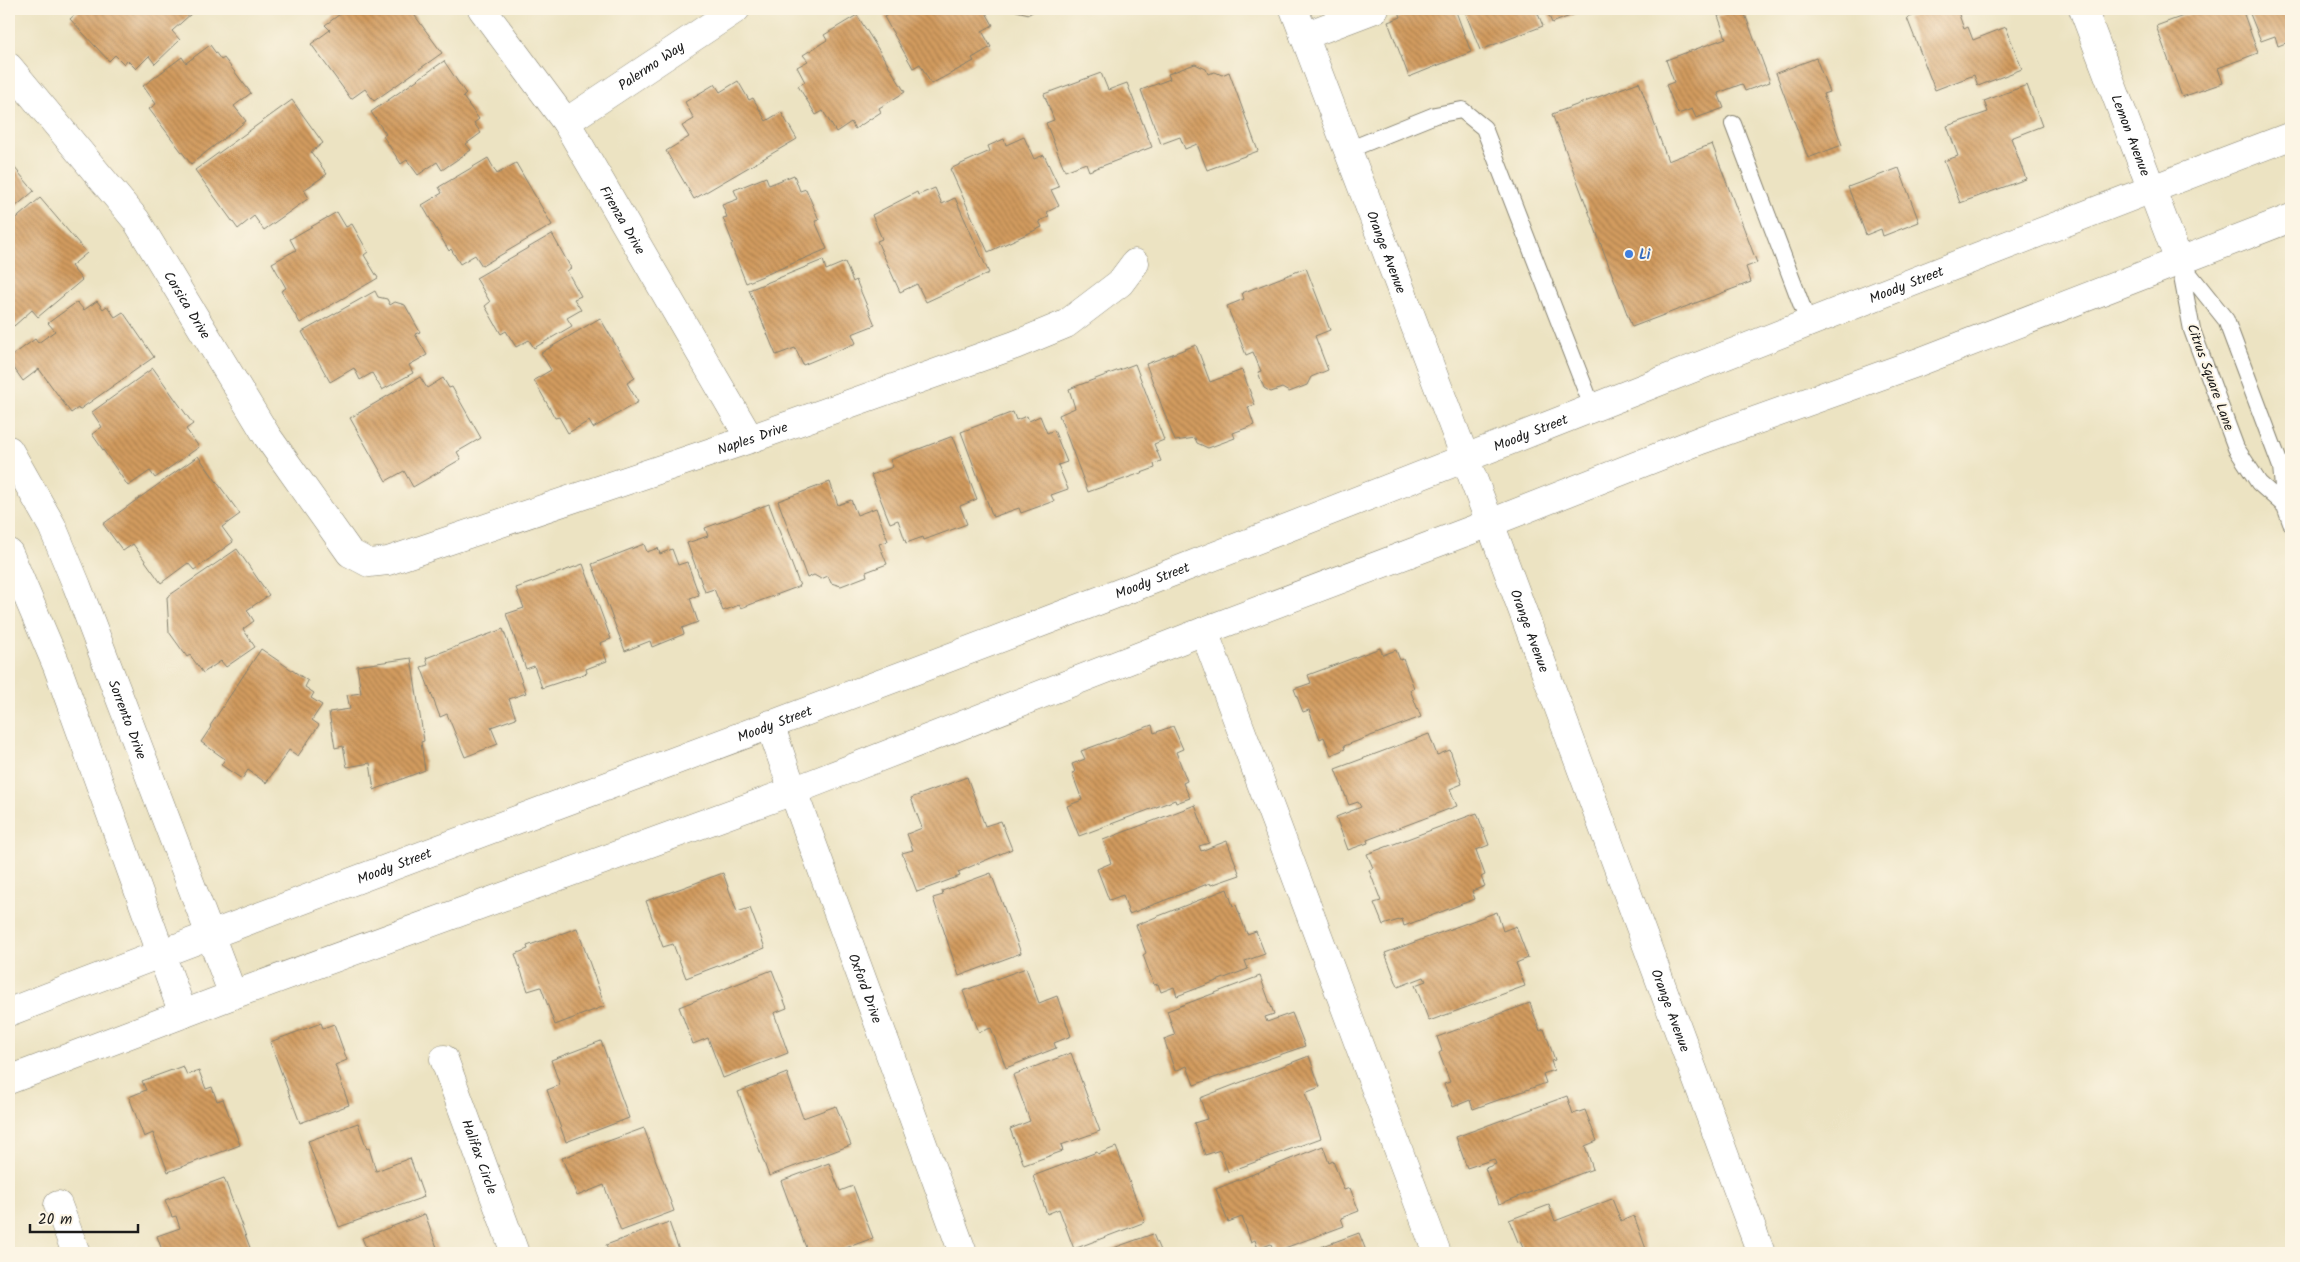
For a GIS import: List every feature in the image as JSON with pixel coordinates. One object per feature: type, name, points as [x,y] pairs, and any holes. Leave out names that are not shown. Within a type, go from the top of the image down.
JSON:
[{"type":"main road","name":"Firenza Drive","points":[[482,9],[566,122],[750,439]]},
{"type":"main road","name":"Palermo Way","points":[[566,122],[736,9]]},
{"type":"main road","name":"Orange Avenue","points":[[1294,9],[1490,523],[1761,1253]]},
{"type":"main road","points":[[1304,36],[1375,9]]},
{"type":"main road","name":"Lemon Avenue","points":[[2083,9],[2179,261]]},
{"type":"main road","name":"Corsica Drive","points":[[9,67],[136,220],[267,436],[350,553]]},
{"type":"main road","name":"Moody Street","points":[[9,1012],[210,934],[1179,570],[1593,409],[1808,322],[2151,188],[2291,136]]},
{"type":"main road","points":[[9,1080],[233,995],[792,790],[1490,523],[1701,440],[1919,362],[2291,218]]},
{"type":"main road","name":"Naples Drive","points":[[350,553],[369,563],[388,561],[750,439],[1015,345],[1066,324],[1120,283],[1134,263]]},
{"type":"main road","name":"Sorrento Drive","points":[[9,450],[52,526],[77,586],[233,995]]},
{"type":"main road","points":[[9,553],[57,666],[182,1014]]},
{"type":"main road","points":[[1204,631],[1437,1253]]},
{"type":"main road","name":"Oxford Drive","points":[[770,724],[792,790],[963,1253]]},
{"type":"main road","name":"Halifax Circle","points":[[444,1059],[516,1253]]},
{"type":"main road","points":[[58,1204],[76,1253]]},
{"type":"lane","points":[[1348,150],[1435,115],[1462,110],[1484,128],[1593,409]]},
{"type":"lane","points":[[1733,124],[1808,322]]},
{"type":"lane","name":"Citrus Square Lane","points":[[2179,261],[2192,330],[2236,448],[2259,483],[2285,506]]},
{"type":"lane","name":"Citrus Square Lane","points":[[2179,261],[2226,320],[2281,468],[2285,506],[2291,523]]},
{"type":"building","points":[[81,9],[188,9],[192,13],[172,31],[180,40],[155,64],[149,56],[136,69],[127,60],[124,64],[115,55],[109,61],[70,19]]},
{"type":"building","points":[[347,9],[410,9],[442,53],[374,101],[365,89],[351,99],[311,44],[330,30],[325,25]]},
{"type":"building","points":[[898,9],[984,9],[993,25],[982,31],[991,47],[972,58],[974,61],[931,84],[920,64],[913,68],[884,17]]},
{"type":"building","points":[[1014,9],[1038,9],[1029,14]]},
{"type":"building","points":[[1407,9],[1455,9],[1471,52],[1409,77],[1388,22],[1401,17],[1399,12]]},
{"type":"building","points":[[1464,9],[1536,9],[1543,26],[1480,50]]},
{"type":"building","points":[[1546,9],[1588,9],[1552,23]]},
{"type":"building","points":[[1743,9],[1770,82],[1745,91],[1742,84],[1718,93],[1724,108],[1696,118],[1692,109],[1678,114],[1666,85],[1674,82],[1666,60],[1726,38],[1718,16]]},
{"type":"building","points":[[1931,9],[1957,9],[1964,29],[1968,27],[1973,40],[2006,27],[2022,69],[1978,86],[1974,75],[1935,90],[1907,18]]},
{"type":"building","points":[[2197,9],[2242,9],[2258,53],[2218,68],[2223,83],[2182,97],[2156,26],[2197,11]]},
{"type":"building","points":[[2262,9],[2291,9],[2291,41],[2278,46],[2275,36],[2261,41],[2250,14]]},
{"type":"building","points":[[857,15],[905,92],[879,108],[881,112],[855,129],[851,122],[836,132],[823,111],[816,115],[798,86],[805,82],[797,67],[808,61],[803,55],[827,40],[824,35]]},
{"type":"building","points":[[210,45],[221,60],[224,58],[251,93],[234,106],[246,121],[191,164],[149,109],[156,104],[143,86],[182,57],[186,63]]},
{"type":"building","points":[[1816,58],[1829,92],[1823,94],[1842,145],[1808,158],[1776,73]]},
{"type":"building","points":[[444,61],[466,94],[463,97],[479,119],[474,123],[481,133],[466,144],[471,150],[442,170],[437,162],[418,175],[407,160],[401,164],[383,136],[386,134],[371,112]]},
{"type":"building","points":[[1195,64],[1206,69],[1208,74],[1215,72],[1222,75],[1229,72],[1258,151],[1207,170],[1197,144],[1185,149],[1180,137],[1161,144],[1141,90],[1170,79],[1168,74]]},
{"type":"building","points":[[1101,73],[1108,90],[1127,83],[1152,147],[1089,171],[1086,163],[1065,171],[1046,123],[1054,120],[1044,94]]},
{"type":"building","points":[[738,81],[749,100],[753,98],[766,121],[781,112],[797,139],[694,199],[666,151],[689,137],[682,126],[694,119],[685,102],[715,84],[720,92]]},
{"type":"building","points":[[1639,82],[1668,161],[1712,144],[1757,263],[1746,267],[1751,282],[1632,327],[1552,114]]},
{"type":"building","points":[[2027,85],[2042,126],[2011,138],[2026,179],[1960,203],[1944,161],[1958,156],[1947,126],[1988,112],[1984,101]]},
{"type":"building","points":[[292,100],[323,143],[311,152],[327,174],[304,190],[309,198],[264,230],[254,216],[238,229],[195,170]]},
{"type":"building","points":[[1024,137],[1034,159],[1044,155],[1059,187],[1051,190],[1059,206],[1047,212],[1049,217],[1039,221],[1042,227],[988,252],[950,169],[990,151],[988,146],[1004,139],[1006,145]]},
{"type":"building","points":[[488,158],[497,174],[516,163],[552,225],[482,266],[475,255],[460,264],[451,249],[449,251],[422,205],[442,193],[439,187]]},
{"type":"building","points":[[9,161],[34,191],[9,212]]},
{"type":"building","points":[[1899,168],[1919,222],[1883,236],[1881,229],[1866,235],[1848,187]]},
{"type":"building","points":[[794,175],[800,191],[806,189],[819,220],[815,221],[827,249],[746,283],[731,245],[733,244],[723,218],[727,217],[722,205],[738,199],[734,190],[766,177],[769,185]]},
{"type":"building","points":[[935,188],[942,204],[955,198],[989,273],[926,302],[917,284],[900,292],[877,241],[882,239],[872,215],[917,192],[918,195]]},
{"type":"building","points":[[40,198],[87,253],[71,266],[82,280],[38,317],[32,310],[14,326],[9,319],[9,222],[12,222]]},
{"type":"building","points":[[337,212],[346,227],[352,224],[368,252],[364,255],[378,278],[300,323],[281,291],[286,288],[272,263],[296,250],[290,239]]},
{"type":"building","points":[[552,234],[571,268],[567,271],[581,296],[574,299],[581,310],[567,318],[572,326],[534,348],[529,340],[516,347],[506,331],[501,334],[485,306],[490,302],[476,278]]},
{"type":"building","points":[[823,260],[826,270],[845,262],[853,282],[856,280],[875,325],[852,334],[856,343],[803,365],[795,348],[776,355],[749,290]]},
{"type":"building","points":[[1306,268],[1330,330],[1315,336],[1328,370],[1311,377],[1307,385],[1289,392],[1282,388],[1271,392],[1264,388],[1258,372],[1261,371],[1253,352],[1246,355],[1227,306],[1244,299],[1242,293]]},
{"type":"building","points":[[375,291],[378,297],[387,299],[390,305],[395,302],[405,305],[420,332],[415,334],[427,355],[409,365],[413,373],[382,390],[372,373],[360,380],[354,368],[330,382],[302,332]]},
{"type":"building","points":[[97,301],[103,309],[107,306],[115,317],[123,312],[154,357],[79,410],[78,408],[71,413],[39,369],[23,381],[9,361],[9,358],[35,339],[38,343],[55,331],[48,323],[77,302],[84,310]]},
{"type":"building","points":[[600,318],[635,378],[627,383],[638,402],[593,428],[589,421],[568,433],[559,417],[555,418],[534,380],[551,370],[541,353]]},
{"type":"building","points":[[1196,345],[1210,382],[1242,370],[1255,405],[1248,407],[1254,425],[1233,433],[1235,438],[1208,448],[1197,443],[1195,438],[1175,441],[1146,364]]},
{"type":"building","points":[[1135,364],[1164,440],[1154,444],[1161,461],[1154,464],[1155,468],[1088,492],[1059,415],[1075,408],[1069,389]]},
{"type":"building","points":[[153,368],[193,424],[186,429],[199,447],[155,478],[150,471],[128,486],[92,434],[102,427],[92,412]]},
{"type":"building","points":[[420,377],[427,388],[443,378],[449,388],[452,387],[481,438],[457,452],[461,459],[413,487],[404,471],[386,481],[350,418]]},
{"type":"building","points":[[1013,412],[1016,420],[1027,416],[1029,421],[1040,416],[1047,433],[1054,430],[1067,462],[1058,465],[1068,489],[1051,495],[1054,501],[1021,513],[1019,508],[993,517],[961,432]]},
{"type":"building","points":[[953,436],[977,499],[960,506],[967,524],[924,540],[923,537],[906,543],[898,520],[890,523],[871,475],[893,467],[890,460]]},
{"type":"building","points":[[198,456],[240,514],[222,527],[233,542],[194,570],[188,563],[161,583],[133,544],[123,551],[103,524]]},
{"type":"building","points":[[830,482],[838,505],[851,500],[857,515],[876,508],[888,541],[879,544],[887,564],[866,572],[867,576],[841,586],[831,583],[828,576],[821,579],[814,575],[807,578],[778,501]]},
{"type":"building","points":[[769,504],[800,586],[741,608],[739,605],[723,611],[714,589],[705,592],[687,543],[708,536],[705,528]]},
{"type":"building","points":[[644,544],[647,552],[658,548],[660,554],[672,549],[678,565],[687,562],[699,595],[690,598],[698,622],[682,628],[684,634],[652,647],[650,641],[625,651],[592,564]]},
{"type":"building","points":[[237,549],[269,595],[247,610],[254,621],[243,629],[255,647],[226,667],[221,661],[203,673],[190,655],[187,657],[169,632],[167,597]]},
{"type":"building","points":[[583,564],[611,639],[600,643],[607,661],[586,669],[587,673],[542,688],[534,666],[526,669],[506,614],[524,608],[516,588]]},
{"type":"building","points":[[503,629],[526,693],[509,699],[516,718],[491,727],[498,744],[465,757],[447,714],[440,717],[421,667],[428,665],[426,658]]},
{"type":"building","points":[[1380,648],[1383,655],[1396,650],[1400,660],[1403,659],[1414,688],[1410,690],[1421,717],[1344,746],[1345,749],[1331,755],[1324,737],[1320,739],[1309,710],[1303,712],[1294,689],[1311,683],[1308,675]]},
{"type":"building","points":[[261,649],[308,681],[305,687],[314,693],[311,698],[322,705],[312,720],[319,725],[298,756],[289,750],[266,783],[248,770],[242,779],[221,765],[225,759],[201,742]]},
{"type":"building","points":[[411,658],[424,741],[421,742],[425,770],[374,790],[370,763],[347,767],[343,746],[335,748],[329,712],[350,709],[347,695],[361,693],[357,666]]},
{"type":"building","points":[[1152,725],[1154,733],[1173,726],[1183,749],[1176,752],[1187,781],[1183,783],[1190,798],[1176,803],[1175,800],[1079,836],[1067,806],[1082,800],[1072,773],[1075,772],[1072,764],[1085,759],[1081,751]]},
{"type":"building","points":[[1429,734],[1437,755],[1450,750],[1462,784],[1450,789],[1457,806],[1367,840],[1368,843],[1348,850],[1336,817],[1361,807],[1358,802],[1349,805],[1335,769]]},
{"type":"building","points":[[967,777],[985,826],[1001,821],[1012,849],[958,872],[960,876],[917,892],[902,853],[913,850],[907,834],[922,828],[911,798]]},
{"type":"building","points":[[9,785],[13,786],[10,809],[9,809]]},
{"type":"building","points":[[1195,805],[1209,843],[1199,846],[1201,851],[1227,841],[1240,875],[1211,885],[1210,883],[1129,914],[1123,895],[1109,900],[1097,869],[1111,863],[1103,840]]},
{"type":"building","points":[[1477,813],[1489,845],[1476,850],[1485,875],[1481,877],[1485,886],[1472,891],[1475,899],[1404,926],[1402,919],[1383,925],[1374,903],[1381,901],[1369,870],[1373,868],[1367,854]]},
{"type":"building","points":[[723,873],[737,912],[750,908],[765,948],[686,978],[673,944],[663,947],[646,901]]},
{"type":"building","points":[[991,873],[1021,953],[959,976],[933,898],[943,895],[942,891]]},
{"type":"building","points":[[1227,889],[1233,906],[1236,905],[1247,934],[1256,931],[1265,954],[1245,961],[1248,969],[1177,996],[1174,987],[1161,992],[1158,984],[1154,985],[1143,955],[1146,953],[1136,925]]},
{"type":"building","points":[[1497,912],[1503,931],[1516,926],[1528,958],[1516,963],[1525,986],[1429,1021],[1415,985],[1426,981],[1424,977],[1398,987],[1385,953]]},
{"type":"building","points":[[577,928],[605,1006],[555,1025],[541,987],[528,991],[515,954],[528,949],[527,946]]},
{"type":"building","points":[[1026,968],[1039,1003],[1057,996],[1071,1036],[1054,1043],[1056,1048],[1006,1068],[991,1028],[979,1032],[963,991]]},
{"type":"building","points":[[772,970],[787,1008],[774,1013],[788,1053],[723,1078],[708,1038],[693,1044],[679,1007]]},
{"type":"building","points":[[1260,976],[1274,1014],[1265,1017],[1267,1022],[1292,1013],[1305,1046],[1194,1085],[1187,1066],[1175,1071],[1164,1039],[1175,1035],[1167,1011]]},
{"type":"building","points":[[1530,1003],[1540,1031],[1544,1029],[1555,1060],[1551,1061],[1554,1070],[1543,1074],[1546,1083],[1473,1109],[1470,1100],[1453,1107],[1444,1084],[1450,1082],[1439,1053],[1442,1051],[1437,1037]]},
{"type":"building","points":[[321,1023],[323,1028],[334,1024],[347,1060],[335,1065],[349,1105],[300,1123],[270,1042]]},
{"type":"building","points":[[601,1041],[629,1118],[566,1142],[547,1090],[560,1085],[551,1060]]},
{"type":"building","points":[[1071,1053],[1100,1131],[1061,1145],[1063,1151],[1024,1165],[1010,1129],[1030,1121],[1013,1075]]},
{"type":"building","points":[[1309,1056],[1320,1087],[1305,1093],[1321,1138],[1228,1172],[1220,1150],[1205,1155],[1194,1123],[1207,1119],[1200,1098]]},
{"type":"building","points":[[183,1066],[187,1075],[199,1071],[206,1089],[212,1087],[217,1101],[223,1099],[240,1145],[168,1172],[153,1133],[144,1137],[129,1097],[146,1090],[142,1081]]},
{"type":"building","points":[[787,1073],[803,1118],[836,1106],[851,1145],[769,1176],[738,1092]]},
{"type":"building","points":[[1567,1096],[1573,1114],[1585,1110],[1597,1141],[1585,1146],[1593,1169],[1499,1204],[1485,1168],[1496,1164],[1494,1159],[1467,1168],[1456,1137]]},
{"type":"building","points":[[358,1123],[367,1149],[369,1148],[376,1171],[410,1158],[424,1197],[339,1227],[308,1141]]},
{"type":"building","points":[[644,1128],[674,1211],[621,1231],[604,1185],[577,1196],[562,1158]]},
{"type":"building","points":[[1323,1146],[1329,1163],[1333,1161],[1344,1190],[1350,1188],[1359,1211],[1341,1218],[1344,1226],[1274,1252],[1271,1244],[1258,1249],[1255,1240],[1251,1242],[1242,1217],[1228,1222],[1216,1189]]},
{"type":"building","points":[[1116,1147],[1145,1222],[1074,1249],[1059,1209],[1047,1214],[1033,1176],[1097,1152],[1098,1154]]},
{"type":"building","points":[[829,1163],[840,1191],[853,1186],[873,1238],[832,1253],[808,1253],[781,1181]]},
{"type":"building","points":[[224,1178],[252,1253],[163,1253],[157,1236],[180,1228],[176,1216],[172,1217],[165,1200]]},
{"type":"building","points":[[1612,1199],[1621,1221],[1634,1216],[1646,1249],[1633,1253],[1525,1253],[1509,1220],[1549,1205],[1555,1221]]},
{"type":"building","points":[[425,1214],[439,1253],[368,1253],[362,1238]]},
{"type":"building","points":[[669,1222],[680,1253],[609,1253],[606,1245]]},
{"type":"building","points":[[1359,1233],[1367,1253],[1304,1253]]},
{"type":"building","points":[[1153,1234],[1161,1253],[1099,1253]]},
{"type":"place","name":"Li","points":[[1629,254]]}]
